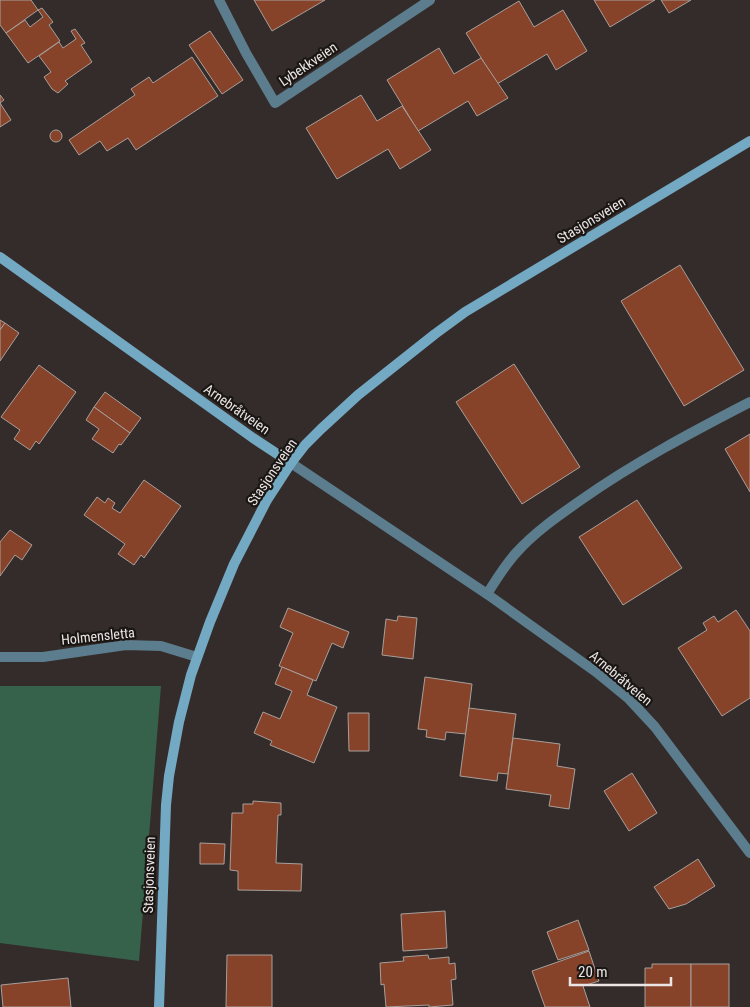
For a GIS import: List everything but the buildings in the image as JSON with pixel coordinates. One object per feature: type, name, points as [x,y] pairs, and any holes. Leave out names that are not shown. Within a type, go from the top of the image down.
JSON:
[{"type":"street","name":"Lybekkveien","points":[[219,0],[246,53],[275,103],[430,0]]},
{"type":"street","name":"Stasjonsveien","points":[[159,1007],[164,847],[169,776],[179,722],[197,656],[222,590],[267,500],[291,463],[305,445],[339,412],[404,357],[442,328],[501,290],[750,141]]},
{"type":"street","name":"Arnebråtveien","points":[[0,257],[253,438],[487,594],[596,672],[629,699],[655,727],[750,853]]},
{"type":"street","points":[[487,594],[515,554],[534,535],[567,509],[616,475],[750,402]]},
{"type":"street","name":"Holmensletta","points":[[0,657],[43,656],[126,645],[162,646],[197,656]]},
{"type":"green space","points":[[0,686],[161,686],[139,961],[0,943]]}]
